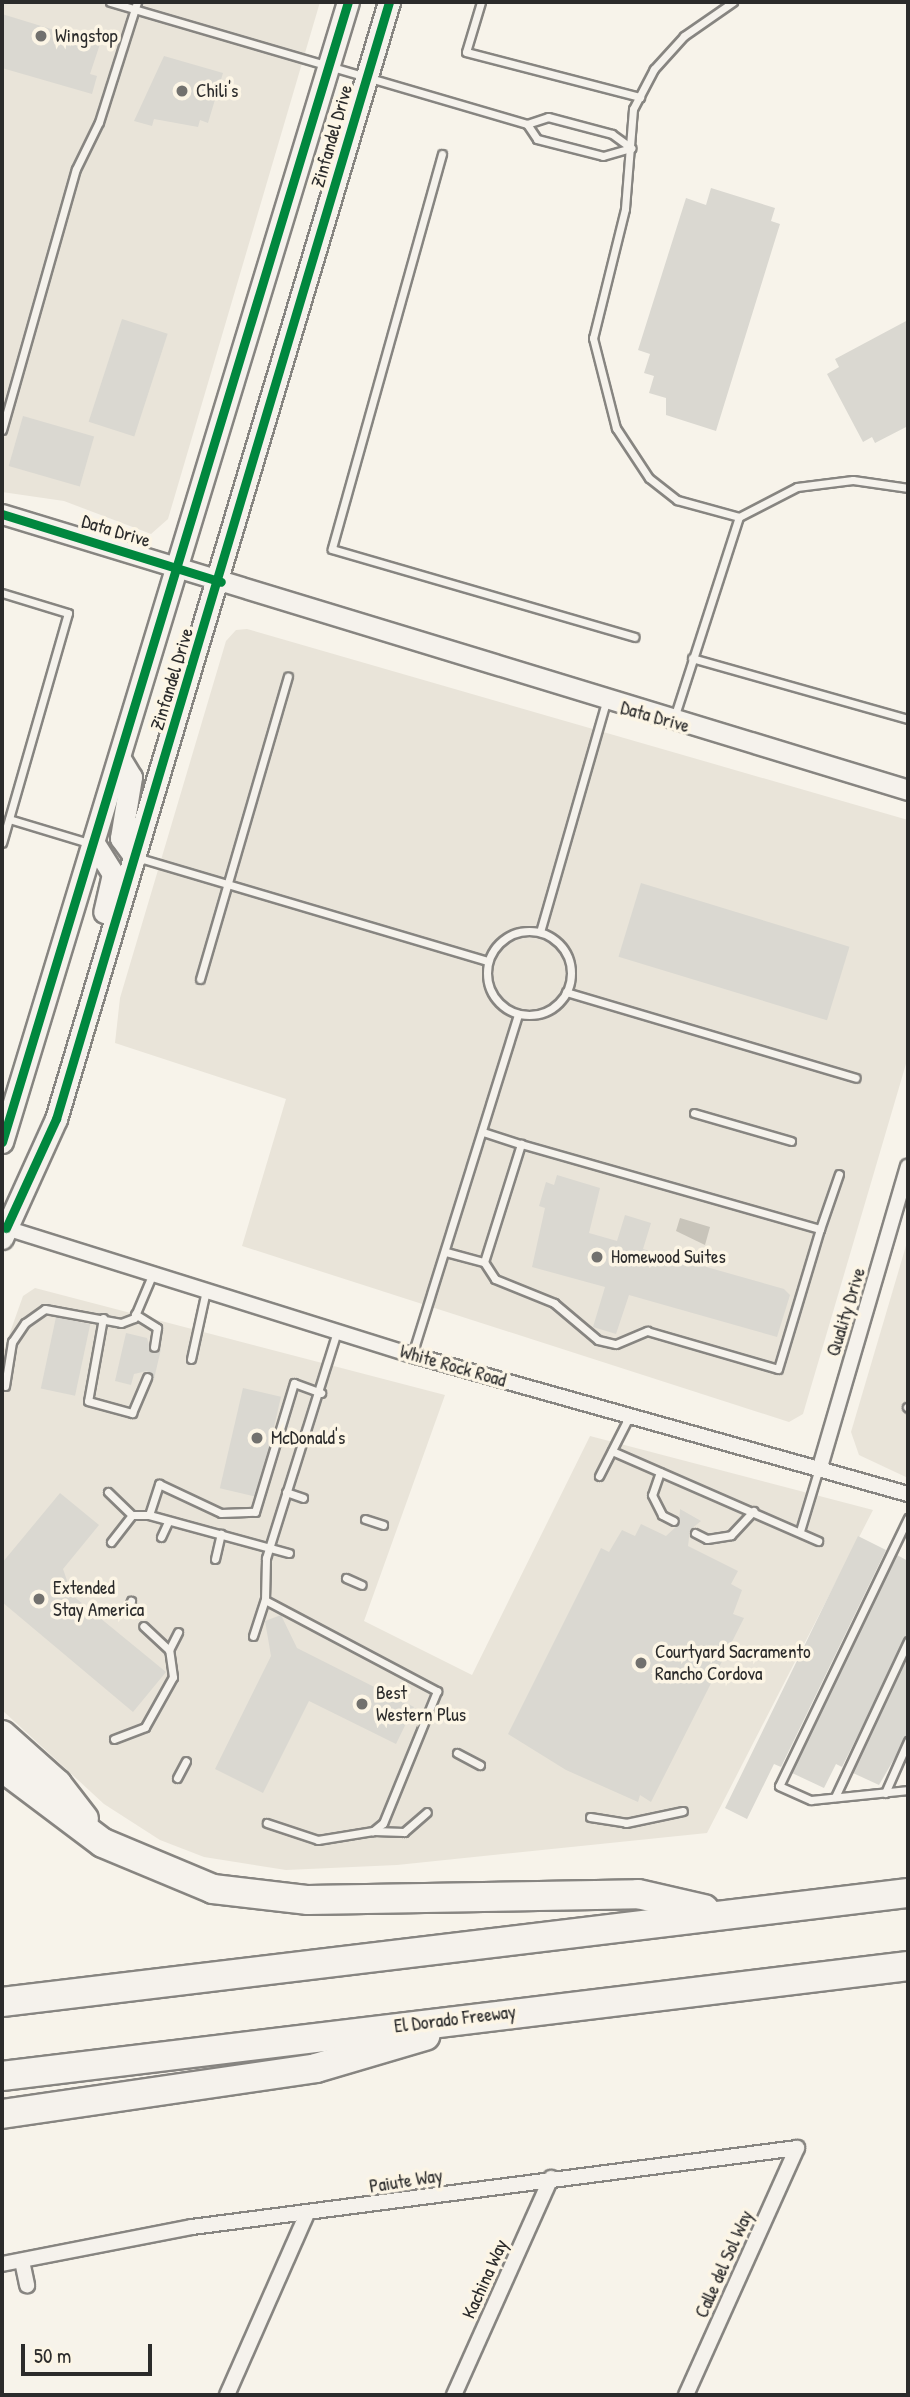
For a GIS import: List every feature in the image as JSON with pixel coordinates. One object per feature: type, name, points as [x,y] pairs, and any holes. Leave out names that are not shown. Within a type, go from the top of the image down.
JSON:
[{"type":"highway","points":[[2,1735],[57,1784],[103,1843]]},
{"type":"highway","points":[[2,1767],[103,1843],[155,1869],[247,1895],[308,1900],[638,1894],[724,1914]]},
{"type":"highway","points":[[2,2002],[908,1893]]},
{"type":"highway","name":"El Dorado Freeway","points":[[2,2076],[508,2012],[908,1966]]},
{"type":"highway","points":[[2,2114],[316,2068],[508,2012]]},
{"type":"main road","name":"Zinfandel Drive","points":[[2,1142],[95,845],[175,568],[348,2]]},
{"type":"main road","name":"Zinfandel Drive","points":[[3,1231],[56,1119],[221,582],[389,2]]},
{"type":"main road","points":[[120,759],[131,777],[121,838],[135,857]]},
{"type":"main road","points":[[74,1058],[67,1035],[113,874],[95,845]]},
{"type":"street","name":"Data Drive","points":[[2,514],[606,702],[908,790]]},
{"type":"street","name":"Quality Drive","points":[[820,1467],[908,1167]]},
{"type":"street","name":"White Rock Road","points":[[3,1231],[206,1289],[412,1355],[820,1467],[908,1494]]},
{"type":"street","name":"Paiute Way","points":[[2,2264],[192,2227],[306,2217],[551,2178],[797,2148]]},
{"type":"street","name":"Calle del Sol Way","points":[[686,2395],[797,2148]]},
{"type":"street","name":"Kachina Way","points":[[454,2395],[551,2178]]},
{"type":"street","points":[[227,2395],[306,2217]]},
{"type":"street","points":[[22,2261],[27,2285]]},
{"type":"lane","points":[[110,2],[136,6],[527,124],[548,117],[612,134],[631,148]]},
{"type":"lane","points":[[481,2],[466,52],[640,97]]},
{"type":"lane","points":[[733,2],[684,36],[640,97],[631,148],[625,209],[593,338],[600,383],[620,439],[649,478],[677,500],[739,517],[797,487],[853,480],[908,488]]},
{"type":"lane","points":[[2,430],[76,169],[99,122],[136,6]]},
{"type":"lane","points":[[527,124],[537,139],[603,156],[631,148]]},
{"type":"lane","points":[[442,154],[332,549],[634,637]]},
{"type":"lane","points":[[673,722],[739,517]]},
{"type":"lane","points":[[2,593],[68,613],[2,843]]},
{"type":"lane","points":[[692,658],[908,719]]},
{"type":"lane","points":[[200,979],[288,677]]},
{"type":"lane","points":[[540,932],[606,702]]},
{"type":"lane","points":[[9,819],[95,845]]},
{"type":"lane","points":[[135,857],[488,961]]},
{"type":"lane","points":[[540,932],[566,952],[571,968],[566,992],[550,1010],[518,1014],[492,994],[488,961],[508,936],[540,932]]},
{"type":"lane","points":[[566,992],[856,1078]]},
{"type":"lane","points":[[412,1355],[518,1014]]},
{"type":"lane","points":[[694,1113],[791,1141]]},
{"type":"lane","points":[[483,1132],[820,1229]]},
{"type":"lane","points":[[484,1262],[521,1144]]},
{"type":"lane","points":[[446,1252],[484,1262],[495,1279],[554,1303],[598,1340],[616,1344],[647,1331],[778,1369],[839,1174]]},
{"type":"lane","points":[[5,1386],[12,1342],[45,1309],[121,1323],[135,1314],[153,1273]]},
{"type":"lane","points":[[191,1360],[206,1289]]},
{"type":"lane","points":[[135,1314],[157,1328],[154,1347]]},
{"type":"lane","points":[[103,1318],[88,1401],[132,1413],[147,1377]]},
{"type":"lane","points":[[253,1636],[264,1600],[271,1544],[286,1492],[321,1393],[337,1330]]},
{"type":"lane","points":[[149,1515],[159,1484],[234,1516],[255,1512],[294,1383],[321,1393]]},
{"type":"lane","points":[[599,1476],[631,1415]]},
{"type":"lane","points":[[612,1451],[818,1541]]},
{"type":"lane","points":[[800,1531],[820,1467]]},
{"type":"lane","points":[[660,1472],[652,1495],[662,1515],[674,1521]]},
{"type":"lane","points":[[108,1492],[132,1515],[149,1515],[168,1522],[271,1544],[289,1553]]},
{"type":"lane","points":[[286,1492],[303,1498]]},
{"type":"lane","points":[[695,1533],[707,1539],[731,1535],[753,1511]]},
{"type":"lane","points":[[111,1542],[132,1515]]},
{"type":"lane","points":[[908,1518],[779,1786],[811,1800],[908,1790]]},
{"type":"lane","points":[[365,1519],[383,1525]]},
{"type":"lane","points":[[161,1537],[168,1522]]},
{"type":"lane","points":[[215,1559],[220,1534]]},
{"type":"lane","points":[[346,1578],[362,1586]]},
{"type":"lane","points":[[264,1600],[438,1691],[383,1823],[373,1831]]},
{"type":"lane","points":[[127,1612],[131,1601]]},
{"type":"lane","points":[[114,1739],[145,1727],[168,1693],[174,1666],[169,1650],[143,1626]]},
{"type":"lane","points":[[169,1650],[178,1632]]},
{"type":"lane","points":[[835,1797],[908,1641]]},
{"type":"lane","points":[[885,1793],[908,1741]]},
{"type":"lane","points":[[457,1753],[480,1765]]},
{"type":"lane","points":[[177,1778],[186,1761]]},
{"type":"lane","points":[[590,1817],[626,1823],[683,1811]]},
{"type":"lane","points":[[267,1823],[318,1840],[373,1831],[404,1832],[427,1812]]},
{"type":"shaded area","points":[[2,2],[320,2],[168,519],[151,534],[64,501],[2,492]]},
{"type":"shaded area","points":[[247,629],[908,820],[908,1057],[803,1414],[789,1422],[242,1246],[286,1099],[115,1043],[120,998],[226,641],[236,630]]},
{"type":"shaded area","points":[[530,941],[542,943],[553,950],[560,961],[560,985],[553,996],[542,1003],[530,1005],[518,1003],[507,996],[500,985],[498,973],[500,961],[507,950],[518,943]]},
{"type":"shaded area","points":[[680,1218],[710,1227],[705,1245],[676,1231]]},
{"type":"shaded area","points":[[908,1239],[908,1478],[859,1455],[851,1432]]},
{"type":"shaded area","points":[[35,1288],[445,1395],[364,1621],[472,1675],[590,1436],[873,1510],[707,1833],[397,1865],[286,1870],[204,1857],[160,1840],[104,1804],[2,1710],[2,1355],[23,1296]]},
{"type":"building","points":[[2,14],[100,44],[90,74],[97,76],[92,94],[2,68]]},
{"type":"building","name":"Chili's","points":[[164,56],[223,73],[208,123],[200,120],[198,127],[154,119],[152,126],[134,121]]},
{"type":"building","points":[[711,188],[775,208],[771,221],[780,224],[716,431],[666,415],[666,398],[649,393],[654,376],[644,373],[650,354],[638,350],[686,198],[706,205]]},
{"type":"building","points":[[122,319],[168,334],[134,437],[89,422]]},
{"type":"building","points":[[908,320],[908,426],[875,443],[872,437],[863,442],[827,374],[839,367],[835,359]]},
{"type":"building","points":[[23,416],[94,436],[80,486],[9,466]]},
{"type":"building","points":[[641,883],[849,947],[827,1020],[618,957]]},
{"type":"building","name":"Homewood Suites","points":[[557,1175],[600,1188],[589,1233],[617,1241],[625,1215],[651,1223],[643,1249],[784,1289],[790,1295],[777,1337],[629,1295],[616,1334],[593,1327],[605,1287],[532,1267],[545,1208],[539,1206],[546,1182],[554,1185]]},
{"type":"building","points":[[56,1317],[90,1324],[75,1396],[41,1388]]},
{"type":"building","points":[[126,1333],[147,1338],[151,1352],[161,1349],[154,1379],[147,1371],[134,1374],[131,1385],[115,1381]]},
{"type":"building","points":[[243,1388],[281,1397],[258,1497],[220,1488]]},
{"type":"building","name":"Extended Stay America","points":[[60,1493],[99,1525],[63,1569],[72,1595],[166,1672],[133,1712],[2,1602],[2,1563]]},
{"type":"building","name":"Courtyard Sacramento Rancho Cordova","points":[[680,1509],[701,1521],[690,1530],[688,1546],[738,1571],[731,1584],[742,1590],[733,1614],[744,1618],[651,1802],[640,1795],[638,1802],[566,1770],[508,1734],[601,1548],[609,1552],[622,1530],[635,1536],[641,1524],[666,1536],[679,1524]]},
{"type":"building","points":[[858,1536],[886,1550],[781,1767],[774,1764],[747,1819],[725,1808]]},
{"type":"building","points":[[897,1555],[908,1561],[908,1635],[842,1767],[836,1764],[824,1788],[792,1773]]},
{"type":"building","name":"Best Western Plus","points":[[281,1615],[297,1648],[414,1707],[396,1744],[309,1701],[263,1793],[215,1769],[271,1656],[265,1621]]},
{"type":"building","points":[[908,1655],[908,1735],[879,1785],[853,1773]]},
{"type":"cycle path","points":[[2,1142],[348,2]]},
{"type":"cycle path","points":[[6,1228],[56,1119],[389,2]]},
{"type":"cycle path","points":[[2,514],[221,582]]},
{"type":"place","name":"Wingstop","points":[[41,36]]},
{"type":"place","name":"Chili's","points":[[182,91]]},
{"type":"place","name":"Homewood Suites","points":[[597,1257]]},
{"type":"place","name":"McDonald's","points":[[257,1438]]},
{"type":"place","name":"Extended Stay America","points":[[39,1599]]},
{"type":"place","name":"Courtyard Sacramento Rancho Cordova","points":[[641,1663]]},
{"type":"place","name":"Best Western Plus","points":[[362,1704]]}]
